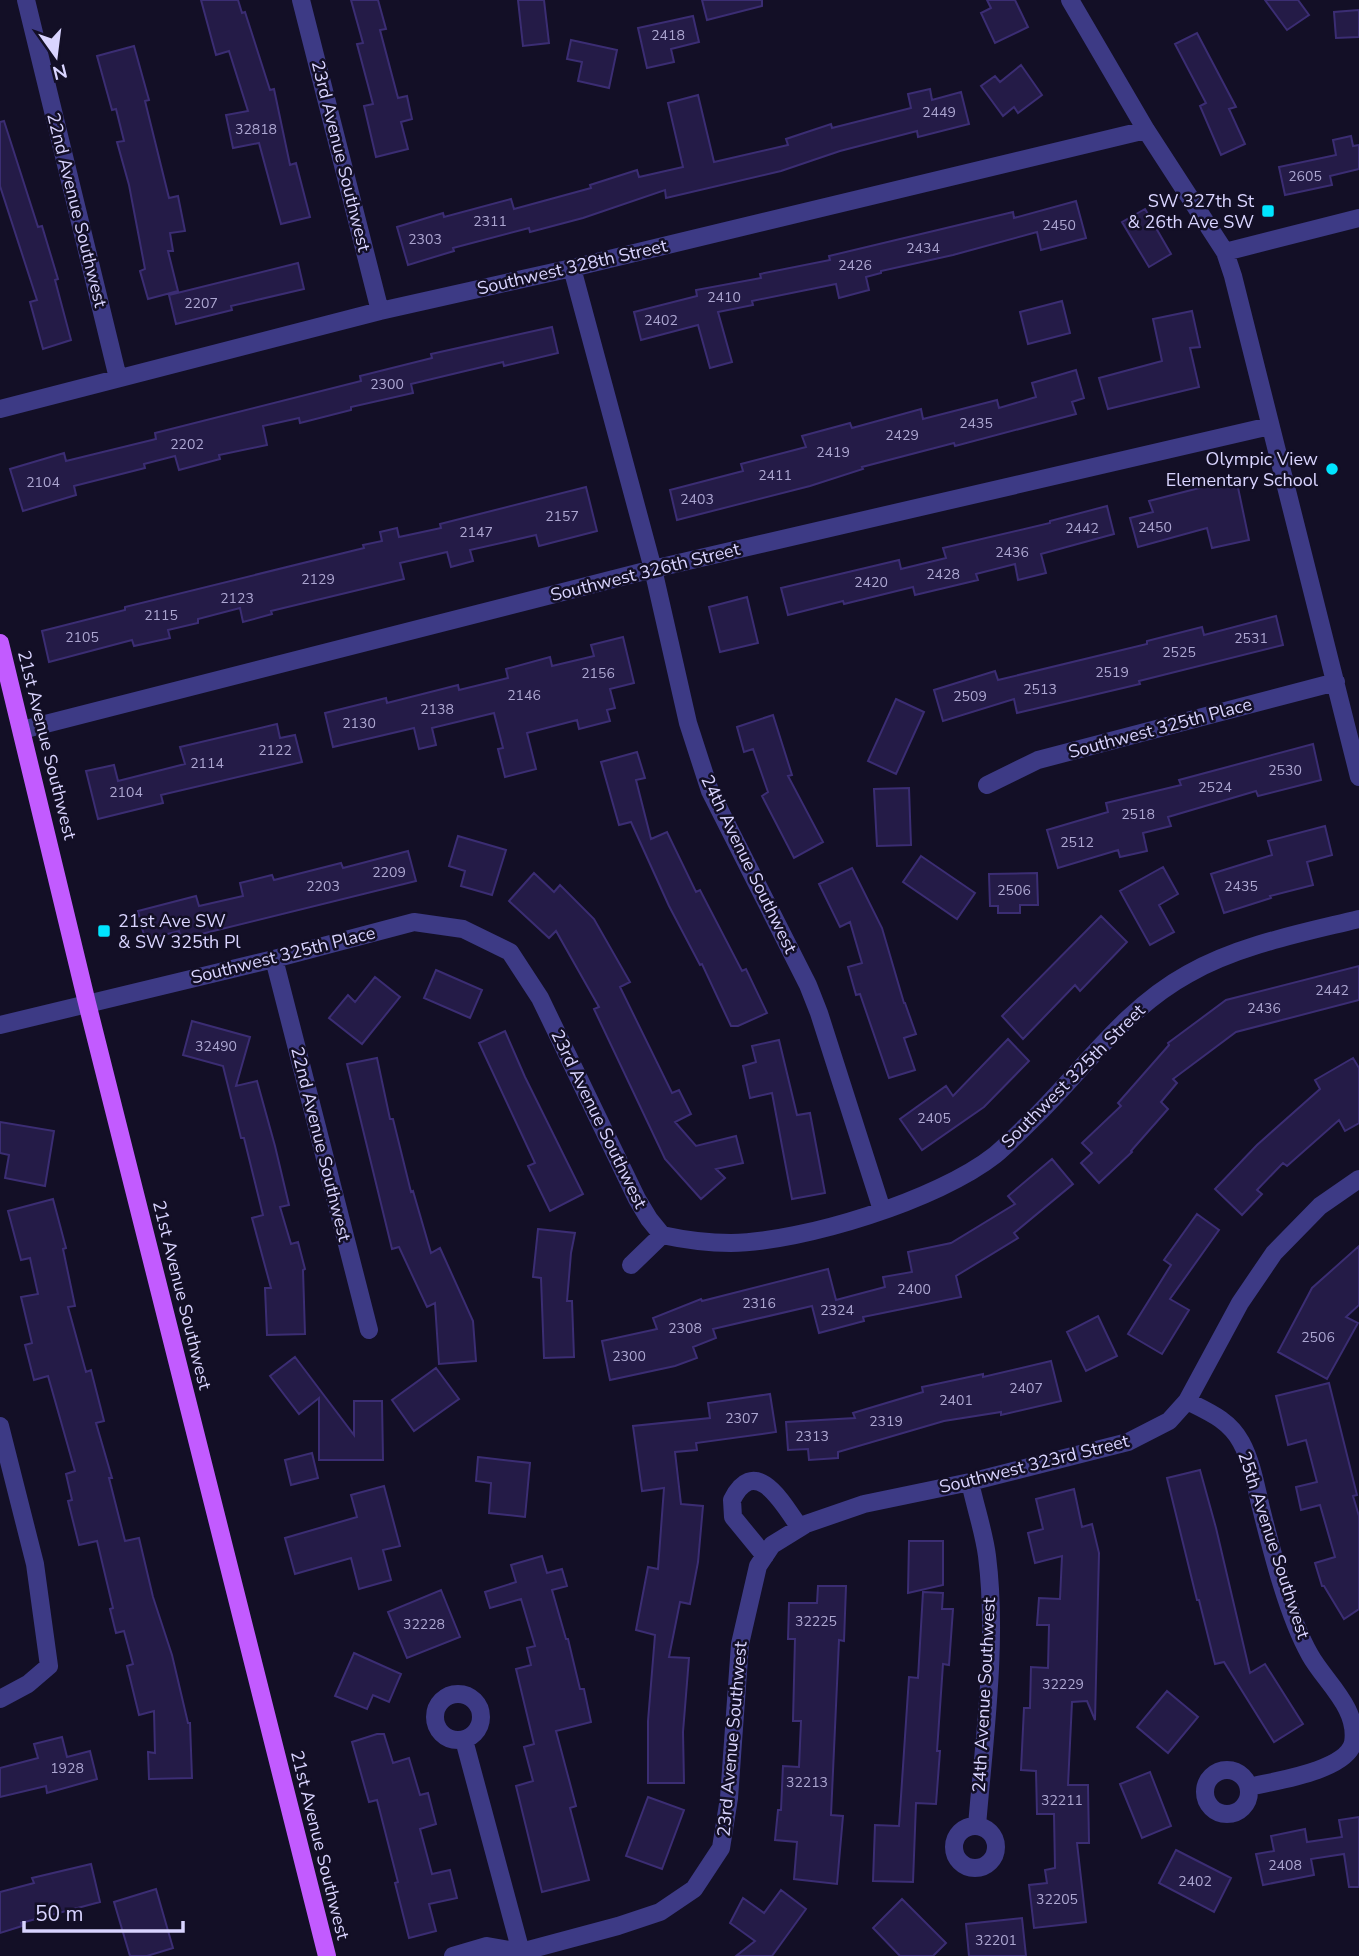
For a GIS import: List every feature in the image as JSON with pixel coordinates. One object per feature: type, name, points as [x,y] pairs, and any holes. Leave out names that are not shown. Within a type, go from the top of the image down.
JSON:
[{"type":"main road","name":"21st Avenue Southwest","points":[[0,643],[87,1003],[327,1956]]},
{"type":"street","name":"22nd Avenue Southwest","points":[[26,0],[118,378]]},
{"type":"street","name":"23rd Avenue Southwest","points":[[301,0],[380,311]]},
{"type":"street","points":[[1070,0],[1146,130],[1225,252],[1359,777]]},
{"type":"street","name":"Southwest 328th Street","points":[[0,409],[380,311],[572,268],[1146,130]]},
{"type":"street","points":[[1225,252],[1359,218]]},
{"type":"street","name":"24th Avenue Southwest","points":[[572,268],[653,569],[688,723],[710,791],[815,1004],[882,1210]]},
{"type":"street","name":"Southwest 326th Street","points":[[22,730],[653,569],[1270,426]]},
{"type":"street","name":"Southwest 325th Place","points":[[987,785],[1038,760],[1336,682]]},
{"type":"street","name":"Southwest 325th Street","points":[[662,1235],[692,1241],[733,1243],[768,1239],[829,1226],[934,1191],[993,1156],[1038,1114],[1102,1042],[1149,1000],[1188,974],[1242,951],[1359,919]]},
{"type":"street","name":"Southwest 325th Place","points":[[0,1026],[414,922],[463,929],[510,953],[540,998]]},
{"type":"street","name":"22nd Avenue Southwest","points":[[274,959],[369,1330]]},
{"type":"street","name":"23rd Avenue Southwest","points":[[540,998],[637,1199],[662,1235]]},
{"type":"street","name":"Southwest 323rd Street","points":[[768,1550],[800,1528],[864,1504],[970,1482],[1128,1442],[1169,1422],[1188,1401],[1259,1273],[1293,1232],[1320,1206],[1359,1179]]},
{"type":"street","points":[[631,1265],[662,1235]]},
{"type":"street","name":"25th Avenue Southwest","points":[[1188,1401],[1224,1419],[1241,1442],[1251,1467],[1289,1604],[1310,1655],[1341,1696],[1354,1724],[1353,1745],[1339,1761],[1249,1787]]},
{"type":"street","points":[[0,1426],[35,1564],[49,1666],[28,1684],[0,1699]]},
{"type":"street","points":[[768,1550],[733,1517],[732,1500],[742,1486],[759,1482],[774,1490],[800,1528]]},
{"type":"street","name":"24th Avenue Southwest","points":[[970,1482],[987,1555],[991,1619],[987,1710],[977,1826]]},
{"type":"street","name":"23rd Avenue Southwest","points":[[519,1954],[660,1912],[694,1889],[722,1848],[729,1798],[740,1644],[758,1566],[768,1550]]},
{"type":"street","points":[[453,1956],[487,1946],[519,1954],[464,1740]]},
{"type":"building","points":[[201,0],[238,0],[242,13],[245,12],[270,90],[274,89],[290,165],[296,163],[310,217],[281,224],[259,143],[233,148],[226,115],[248,111],[229,51],[216,55]]},
{"type":"building","points":[[351,0],[378,0],[386,29],[380,30],[398,98],[407,96],[412,119],[401,122],[408,149],[376,157],[364,106],[373,104],[357,44],[363,43]]},
{"type":"building","points":[[518,0],[544,0],[549,43],[523,46]]},
{"type":"building","points":[[702,0],[762,0],[762,6],[707,20]]},
{"type":"building","points":[[987,0],[1015,0],[1028,27],[995,43],[981,13],[991,8]]},
{"type":"building","points":[[1265,0],[1298,0],[1309,15],[1287,30]]},
{"type":"building","points":[[1359,10],[1359,37],[1336,38],[1334,12]]},
{"type":"building","points":[[693,16],[699,42],[671,49],[674,62],[647,68],[638,28]]},
{"type":"building","points":[[1197,33],[1236,107],[1229,109],[1245,144],[1221,155],[1200,106],[1206,103],[1175,44]]},
{"type":"building","points":[[571,40],[617,50],[609,88],[578,81],[582,62],[567,59]]},
{"type":"building","points":[[134,46],[149,100],[145,101],[169,198],[178,196],[185,231],[170,233],[173,251],[168,251],[178,291],[148,299],[140,271],[145,269],[129,185],[117,142],[124,141],[97,56]]},
{"type":"building","points":[[1021,65],[1042,95],[1018,113],[1014,107],[1003,116],[981,86],[995,76],[1000,82]]},
{"type":"building","points":[[930,89],[932,100],[961,92],[969,124],[918,137],[917,131],[840,151],[781,171],[666,198],[665,190],[583,218],[530,232],[529,228],[453,248],[454,251],[408,265],[397,227],[443,213],[444,217],[511,199],[514,209],[591,188],[590,185],[637,170],[639,177],[683,167],[668,103],[698,95],[714,162],[788,145],[786,139],[831,124],[832,128],[911,108],[908,94]]},
{"type":"building","points":[[4,121],[38,227],[42,226],[58,279],[55,280],[71,340],[43,349],[30,302],[37,300],[0,186],[0,122]]},
{"type":"building","points":[[1351,136],[1353,146],[1359,145],[1359,169],[1330,176],[1332,185],[1285,195],[1279,167],[1336,155],[1333,140]]},
{"type":"building","points":[[1076,201],[1086,238],[1041,250],[1037,232],[881,271],[866,277],[869,290],[839,298],[836,284],[752,301],[753,305],[718,312],[732,362],[710,368],[698,325],[641,340],[634,312],[697,296],[696,290],[761,278],[760,274],[830,260],[829,256],[1013,212],[1014,218]]},
{"type":"building","points":[[1145,209],[1171,254],[1149,267],[1122,222]]},
{"type":"building","points":[[298,263],[304,289],[231,306],[232,310],[176,324],[169,295]]},
{"type":"building","points":[[1062,301],[1070,333],[1028,344],[1020,312]]},
{"type":"building","points":[[1192,311],[1200,347],[1190,348],[1199,387],[1108,409],[1099,378],[1162,361],[1153,319]]},
{"type":"building","points":[[552,327],[558,353],[504,366],[503,362],[411,384],[413,393],[351,407],[351,410],[300,423],[299,418],[263,426],[267,445],[219,455],[220,459],[179,470],[175,456],[144,464],[145,468],[74,486],[76,495],[23,511],[10,469],[64,453],[66,461],[156,439],[155,433],[361,381],[360,376],[432,358],[431,354]]},
{"type":"building","points":[[1076,370],[1084,398],[1072,402],[1076,414],[862,467],[863,469],[810,486],[677,520],[670,490],[743,471],[741,464],[806,447],[802,436],[850,423],[852,428],[921,409],[923,419],[997,400],[999,408],[1036,397],[1032,383]]},
{"type":"building","points":[[1236,478],[1249,540],[1212,548],[1207,528],[1138,547],[1130,518],[1153,512],[1149,501]]},
{"type":"building","points":[[586,487],[597,531],[539,546],[536,535],[470,550],[473,561],[451,567],[447,552],[400,563],[404,579],[271,611],[272,614],[243,622],[240,608],[168,630],[170,638],[134,646],[132,640],[49,662],[42,631],[125,610],[125,607],[364,548],[363,545],[382,541],[380,532],[397,528],[399,537],[441,528],[440,524]]},
{"type":"building","points":[[1107,506],[1114,534],[1041,554],[1046,573],[1018,580],[1015,564],[976,574],[978,580],[915,595],[913,587],[788,615],[781,588],[899,560],[901,569],[946,558],[943,548],[1050,523]]},
{"type":"building","points":[[747,597],[758,643],[720,652],[709,607]]},
{"type":"building","points":[[1276,616],[1283,645],[1139,681],[1140,684],[1017,713],[1014,699],[943,721],[934,690],[995,671],[998,680],[1147,644],[1147,641],[1202,627],[1204,635]]},
{"type":"building","points":[[623,637],[634,683],[610,689],[615,708],[607,710],[610,721],[579,729],[577,720],[527,733],[536,769],[505,777],[498,749],[503,748],[494,713],[432,728],[436,745],[419,749],[414,728],[333,747],[325,713],[386,698],[387,703],[458,685],[459,690],[508,678],[506,669],[550,657],[552,666],[594,656],[591,645]]},
{"type":"building","points":[[896,699],[924,712],[896,774],[868,761]]},
{"type":"building","points":[[773,715],[792,775],[788,776],[823,842],[794,858],[762,796],[768,792],[753,749],[744,752],[737,727]]},
{"type":"building","points":[[277,724],[280,738],[295,735],[302,762],[161,795],[163,803],[98,819],[86,771],[114,765],[118,781],[185,764],[180,747]]},
{"type":"building","points":[[1313,744],[1321,780],[1258,796],[1256,791],[1168,817],[1171,826],[1143,833],[1147,851],[1120,857],[1118,850],[1058,868],[1047,830],[1108,812],[1106,803],[1181,785],[1179,780]]},
{"type":"building","points":[[637,752],[645,778],[636,780],[651,839],[667,832],[696,892],[700,890],[742,971],[746,969],[767,1013],[738,1026],[731,1026],[702,964],[700,965],[669,906],[631,822],[619,825],[601,762]]},
{"type":"building","points":[[909,788],[911,845],[877,846],[874,789]]},
{"type":"building","points":[[1325,826],[1332,855],[1307,862],[1313,885],[1270,896],[1271,898],[1224,913],[1211,874],[1272,855],[1268,841]]},
{"type":"building","points":[[458,836],[506,850],[492,895],[461,886],[465,871],[449,866]]},
{"type":"building","points":[[408,851],[416,881],[181,939],[179,931],[145,940],[138,911],[196,896],[199,906],[243,896],[240,883],[272,875],[274,880],[341,863],[343,868]]},
{"type":"building","points":[[921,856],[975,893],[957,919],[903,882]]},
{"type":"building","points":[[1163,867],[1178,894],[1159,905],[1174,932],[1150,945],[1120,891]]},
{"type":"building","points":[[852,868],[882,928],[916,1034],[904,1038],[915,1070],[889,1078],[860,994],[856,995],[848,967],[862,963],[850,922],[840,927],[819,884]]},
{"type":"building","points":[[534,873],[554,892],[560,885],[594,919],[630,982],[620,987],[672,1093],[679,1090],[691,1114],[675,1122],[696,1146],[736,1136],[743,1163],[716,1169],[725,1178],[701,1199],[665,1159],[594,1009],[599,1007],[556,931],[549,938],[509,901]]},
{"type":"building","points":[[1037,873],[1038,905],[1020,905],[1020,913],[998,913],[998,906],[990,906],[989,874]]},
{"type":"building","points":[[1101,916],[1127,942],[1080,991],[1075,985],[1023,1039],[1002,1016]]},
{"type":"building","points":[[1359,966],[1359,1000],[1236,1032],[1173,1079],[1177,1083],[1161,1102],[1168,1109],[1132,1152],[1099,1183],[1081,1163],[1092,1153],[1082,1143],[1121,1106],[1118,1103],[1168,1043],[1226,1000]]},
{"type":"building","points":[[436,970],[482,990],[470,1018],[424,998]]},
{"type":"building","points":[[375,977],[400,997],[362,1044],[329,1018],[348,995],[355,1002]]},
{"type":"building","points":[[192,1021],[250,1037],[236,1086],[257,1081],[289,1205],[280,1207],[291,1244],[298,1242],[305,1269],[305,1334],[267,1335],[265,1288],[271,1288],[252,1218],[263,1215],[223,1066],[183,1055]]},
{"type":"building","points":[[505,1031],[583,1194],[550,1211],[528,1166],[535,1163],[479,1043]]},
{"type":"building","points":[[1008,1039],[1029,1061],[984,1107],[922,1150],[900,1119],[946,1086],[953,1096]]},
{"type":"building","points":[[779,1040],[797,1115],[810,1113],[825,1193],[792,1199],[772,1093],[750,1098],[743,1066],[756,1062],[752,1046]]},
{"type":"building","points":[[377,1058],[390,1119],[393,1119],[411,1192],[413,1191],[431,1253],[440,1248],[473,1321],[476,1361],[439,1364],[435,1303],[427,1307],[399,1247],[392,1249],[347,1064]]},
{"type":"building","points":[[1353,1058],[1359,1068],[1359,1123],[1345,1131],[1339,1120],[1287,1166],[1283,1163],[1257,1190],[1262,1194],[1242,1215],[1215,1189],[1257,1145],[1320,1089],[1315,1080]]},
{"type":"building","points":[[0,1122],[54,1131],[45,1186],[5,1178],[9,1155],[0,1153]]},
{"type":"building","points":[[1052,1159],[1073,1184],[1014,1233],[1018,1238],[956,1276],[961,1297],[863,1317],[864,1321],[819,1333],[812,1306],[713,1329],[716,1338],[693,1347],[697,1358],[675,1366],[610,1380],[602,1341],[657,1329],[653,1318],[701,1299],[702,1301],[828,1269],[836,1300],[885,1287],[883,1277],[912,1272],[908,1252],[951,1243],[1015,1204],[1008,1196]]},
{"type":"building","points":[[53,1199],[66,1248],[63,1249],[75,1306],[68,1307],[86,1372],[91,1370],[104,1421],[96,1423],[112,1478],[109,1478],[125,1541],[139,1538],[153,1597],[190,1723],[192,1778],[149,1779],[148,1752],[155,1753],[154,1711],[139,1715],[127,1666],[133,1664],[124,1631],[116,1633],[110,1609],[113,1608],[97,1541],[79,1545],[68,1501],[72,1500],[66,1474],[75,1471],[48,1376],[34,1380],[25,1345],[32,1343],[21,1297],[38,1294],[30,1258],[21,1260],[8,1211]]},
{"type":"building","points":[[1197,1214],[1219,1230],[1170,1299],[1189,1310],[1162,1354],[1128,1334],[1171,1265],[1164,1260]]},
{"type":"building","points":[[538,1229],[575,1233],[567,1301],[572,1301],[574,1357],[544,1358],[541,1278],[533,1277]]},
{"type":"building","points":[[1359,1246],[1359,1305],[1346,1317],[1358,1323],[1327,1379],[1278,1352],[1312,1288]]},
{"type":"building","points":[[1098,1316],[1117,1356],[1086,1371],[1067,1332]]},
{"type":"building","points":[[295,1357],[354,1435],[354,1401],[382,1401],[383,1460],[319,1460],[319,1398],[299,1414],[270,1376]]},
{"type":"building","points":[[1051,1361],[1061,1401],[1001,1415],[1001,1412],[944,1421],[838,1452],[838,1458],[809,1460],[808,1449],[788,1450],[786,1422],[855,1418],[853,1413],[923,1392],[922,1387],[983,1374],[983,1377]]},
{"type":"building","points":[[436,1368],[459,1399],[414,1431],[392,1400]]},
{"type":"building","points":[[1329,1383],[1357,1495],[1353,1496],[1359,1516],[1359,1609],[1344,1619],[1322,1586],[1315,1563],[1335,1557],[1320,1505],[1301,1510],[1296,1487],[1317,1482],[1306,1440],[1288,1445],[1276,1396]]},
{"type":"building","points":[[770,1394],[776,1432],[696,1443],[697,1450],[675,1452],[681,1504],[703,1506],[698,1562],[690,1604],[680,1602],[669,1657],[689,1658],[683,1732],[684,1783],[648,1783],[648,1721],[655,1635],[636,1630],[648,1567],[658,1569],[664,1488],[642,1491],[633,1426],[710,1418],[708,1403]]},
{"type":"building","points":[[312,1453],[318,1478],[291,1485],[285,1460]]},
{"type":"building","points":[[478,1457],[530,1463],[525,1517],[489,1513],[491,1483],[476,1481]]},
{"type":"building","points":[[1200,1470],[1250,1673],[1265,1664],[1303,1724],[1274,1742],[1224,1662],[1215,1664],[1197,1600],[1167,1478]]},
{"type":"building","points":[[384,1486],[400,1546],[383,1550],[391,1580],[359,1589],[351,1558],[295,1574],[285,1538],[357,1517],[351,1495]]},
{"type":"building","points":[[1074,1489],[1082,1527],[1092,1524],[1099,1553],[1095,1720],[1087,1701],[1072,1702],[1068,1785],[1088,1785],[1089,1843],[1077,1843],[1086,1922],[1034,1928],[1029,1885],[1047,1883],[1045,1870],[1055,1868],[1054,1814],[1037,1814],[1036,1771],[1021,1770],[1024,1708],[1030,1708],[1031,1667],[1048,1668],[1049,1625],[1037,1625],[1039,1598],[1060,1599],[1062,1556],[1035,1563],[1028,1533],[1043,1529],[1036,1499]]},
{"type":"building","points":[[909,1541],[943,1541],[943,1585],[908,1593]]},
{"type":"building","points":[[542,1556],[547,1573],[562,1569],[567,1586],[552,1590],[580,1689],[584,1689],[591,1722],[556,1731],[576,1806],[570,1808],[589,1880],[542,1892],[516,1786],[533,1781],[524,1747],[534,1744],[516,1669],[531,1665],[527,1648],[535,1646],[521,1599],[490,1608],[485,1592],[516,1582],[511,1565]]},
{"type":"building","points":[[818,1586],[846,1586],[844,1641],[839,1640],[831,1815],[843,1816],[837,1884],[794,1879],[797,1842],[775,1840],[778,1810],[781,1810],[783,1766],[799,1767],[801,1721],[793,1721],[795,1639],[788,1639],[789,1603],[817,1603]]},
{"type":"building","points":[[441,1590],[460,1637],[407,1658],[388,1612]]},
{"type":"building","points":[[923,1592],[943,1593],[942,1609],[953,1609],[949,1665],[943,1664],[936,1804],[916,1803],[913,1882],[873,1881],[875,1825],[899,1826],[909,1677],[918,1678]]},
{"type":"building","points":[[354,1653],[401,1674],[389,1702],[373,1695],[367,1709],[335,1696]]},
{"type":"building","points":[[1167,1691],[1198,1717],[1168,1753],[1137,1727]]},
{"type":"building","points":[[384,1734],[393,1763],[409,1758],[420,1795],[428,1793],[436,1824],[420,1829],[432,1874],[450,1870],[457,1898],[429,1904],[436,1931],[409,1938],[377,1800],[369,1802],[352,1742]]},
{"type":"building","points":[[62,1737],[67,1757],[90,1751],[97,1779],[47,1793],[46,1786],[0,1797],[0,1768],[38,1758],[34,1744]]},
{"type":"building","points":[[1150,1772],[1171,1826],[1142,1838],[1120,1784]]},
{"type":"building","points":[[648,1797],[684,1810],[662,1869],[626,1856]]},
{"type":"building","points":[[1359,1817],[1359,1887],[1349,1887],[1344,1854],[1311,1859],[1314,1875],[1263,1885],[1256,1854],[1274,1851],[1271,1836],[1305,1829],[1307,1842],[1342,1837],[1339,1820]]},
{"type":"building","points":[[1176,1850],[1231,1878],[1214,1912],[1159,1883]]},
{"type":"building","points":[[91,1864],[100,1902],[21,1923],[22,1926],[0,1933],[0,1892],[34,1883],[32,1878]]},
{"type":"building","points":[[156,1889],[173,1948],[147,1956],[130,1956],[114,1902]]},
{"type":"building","points":[[781,1890],[806,1909],[772,1956],[736,1956],[755,1941],[730,1923],[743,1898],[764,1913]]},
{"type":"building","points":[[902,1899],[946,1943],[933,1956],[900,1956],[873,1928]]},
{"type":"building","points":[[1022,1918],[1026,1956],[969,1956],[966,1924]]},
{"type":"place","name":"SW 327th St & 26th Ave SW","points":[[1268,211]]},
{"type":"place","name":"Olympic View Elementary School","points":[[1332,469]]},
{"type":"place","name":"21st Ave SW & SW 325th Pl","points":[[104,931]]}]
